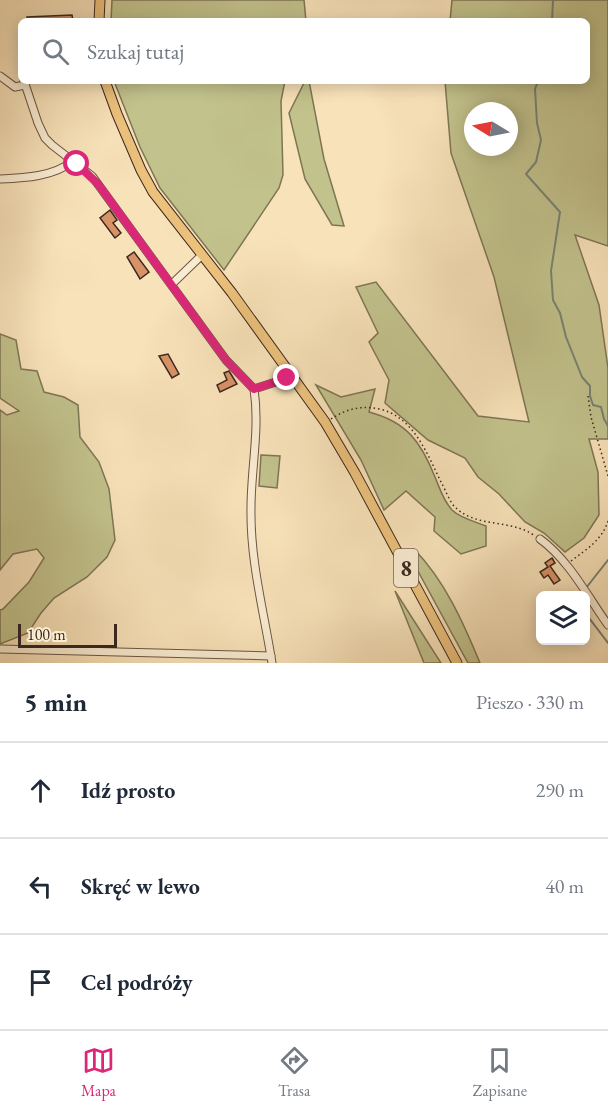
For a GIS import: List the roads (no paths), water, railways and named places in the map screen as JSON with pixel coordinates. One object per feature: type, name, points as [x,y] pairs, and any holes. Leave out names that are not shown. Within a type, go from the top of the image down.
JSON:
[{"type":"highway","points":[[99,18],[100,0]]},
{"type":"highway","name":"8","points":[[106,84],[117,114],[153,192],[325,422],[355,472],[458,663]]},
{"type":"street","points":[[0,76],[15,87],[22,84]]},
{"type":"street","points":[[0,649],[271,660],[259,601],[251,522],[257,410],[254,389],[226,360],[92,176],[45,138],[24,84]]},
{"type":"street","points":[[0,179],[25,178],[48,173],[66,167],[73,161]]},
{"type":"street","points":[[172,284],[202,255]]},
{"type":"street","points":[[254,389],[292,375]]},
{"type":"street","points":[[540,539],[552,548],[566,565],[608,625]]},
{"type":"waterway","points":[[552,18],[553,0]]},
{"type":"waterway","points":[[537,84],[535,89],[537,123],[541,140],[536,162],[526,174],[560,212],[551,271],[553,300],[560,313],[566,337],[582,377],[590,386],[593,405],[601,407],[608,426]]},
{"type":"waterway","points":[[586,588],[608,560]]},
{"type":"waterway","points":[[590,619],[608,643]]}]
